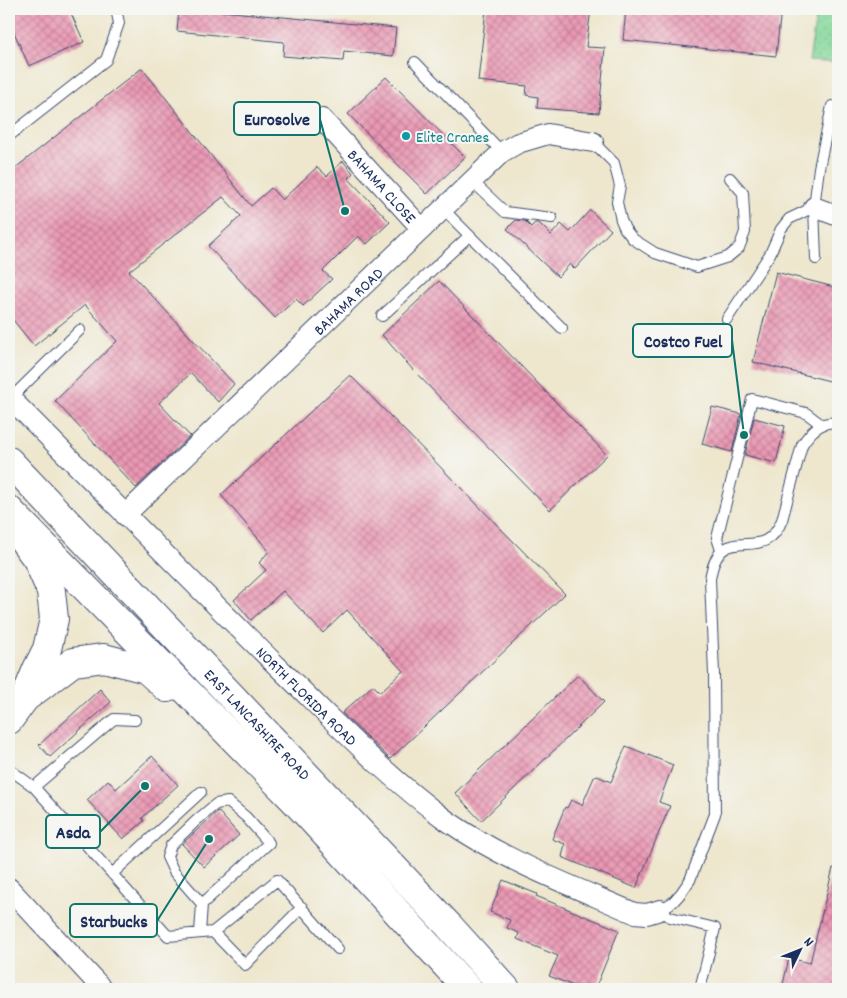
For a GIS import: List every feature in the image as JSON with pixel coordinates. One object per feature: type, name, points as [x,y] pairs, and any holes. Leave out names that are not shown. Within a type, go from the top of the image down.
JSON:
[{"type":"highway","name":"EAST LANCASHIRE ROAD","points":[[9,461],[436,912],[506,989]]},
{"type":"highway","name":"EAST LANCASHIRE ROAD","points":[[9,510],[294,800],[468,989]]},
{"type":"highway","points":[[9,520],[37,558],[51,591],[54,619],[47,649],[24,698],[9,720]]},
{"type":"highway","points":[[24,698],[73,662],[104,658],[146,670],[294,800]]},
{"type":"street","name":"BAHAMA CLOSE","points":[[322,119],[422,228]]},
{"type":"street","name":"BAHAMA ROAD","points":[[125,515],[502,152],[518,143],[548,134],[593,142]]},
{"type":"street","points":[[814,207],[838,216]]},
{"type":"street","name":"NORTH FLORIDA ROAD","points":[[10,398],[125,515],[391,776],[447,820],[491,848],[522,864],[634,913],[647,914],[660,910]]},
{"type":"street","points":[[10,893],[101,989]]},
{"type":"lane","points":[[9,136],[106,60],[118,23],[116,9]]},
{"type":"lane","points":[[415,62],[502,152]]},
{"type":"lane","points":[[816,259],[814,207],[819,168],[832,106]]},
{"type":"lane","points":[[593,142],[614,163],[620,186],[617,202],[621,220],[633,239],[655,253],[697,267],[728,257],[739,248],[745,232],[743,193],[730,178]]},
{"type":"lane","points":[[472,181],[505,212],[552,218]]},
{"type":"lane","points":[[728,319],[770,254],[781,229],[789,219],[814,207]]},
{"type":"lane","points":[[443,209],[562,328]]},
{"type":"lane","points":[[382,316],[469,236]]},
{"type":"lane","points":[[10,398],[80,330]]},
{"type":"lane","points":[[721,550],[718,538],[752,399],[806,413],[822,425]]},
{"type":"lane","points":[[700,989],[715,928],[670,917],[660,910],[673,902],[682,893],[690,880],[715,814],[714,674],[710,580],[715,559],[721,550],[728,546],[757,544],[766,541],[774,534],[780,527],[802,445],[807,437],[822,425],[827,423],[838,424]]},
{"type":"lane","points":[[34,787],[114,719],[135,720]]},
{"type":"lane","points":[[9,768],[34,787],[168,936],[213,932],[277,880],[338,949]]},
{"type":"lane","points":[[112,874],[201,792]]},
{"type":"lane","points":[[200,933],[202,904],[269,844],[246,817],[228,802],[216,804],[198,819],[171,845],[167,858],[174,872],[202,904]]},
{"type":"lane","points":[[213,932],[245,965],[302,908]]},
{"type":"green space","points":[[817,9],[838,9],[838,63],[809,61]]},
{"type":"building","points":[[9,9],[69,9],[84,42],[29,66],[9,21]]},
{"type":"building","points":[[179,9],[201,9],[396,28],[393,56],[344,51],[343,61],[283,56],[284,42],[177,31]]},
{"type":"building","points":[[486,9],[591,9],[586,47],[605,48],[599,113],[537,108],[538,97],[526,95],[527,86],[478,81]]},
{"type":"building","points":[[626,9],[781,9],[776,56],[623,40]]},
{"type":"building","points":[[142,68],[251,206],[271,188],[282,200],[317,167],[327,176],[343,161],[353,173],[348,178],[390,222],[367,244],[358,236],[323,271],[332,279],[303,306],[296,299],[275,318],[208,246],[241,216],[223,197],[129,271],[234,384],[218,402],[191,373],[159,403],[190,436],[136,488],[55,401],[117,341],[85,305],[34,346],[9,315],[9,173]]},
{"type":"building","points":[[386,77],[465,157],[427,194],[348,114]]},
{"type":"building","points":[[590,210],[611,230],[575,269],[570,264],[558,277],[507,229],[516,220],[525,221],[531,227],[535,223],[539,223],[551,235],[561,224],[570,232]]},
{"type":"building","points":[[776,272],[838,288],[838,383],[753,362]]},
{"type":"building","points":[[439,281],[607,455],[550,510],[414,371],[382,335]]},
{"type":"building","points":[[350,375],[565,594],[390,759],[342,713],[373,685],[380,692],[403,671],[347,610],[323,633],[283,591],[251,620],[234,600],[266,570],[259,563],[269,551],[221,495]]},
{"type":"building","points":[[712,407],[741,414],[732,452],[702,444]]},
{"type":"building","points":[[754,418],[785,426],[776,463],[745,455]]},
{"type":"building","points":[[578,675],[604,702],[481,821],[455,793]]},
{"type":"building","points":[[100,689],[111,702],[50,757],[39,745]]},
{"type":"building","points":[[626,746],[673,765],[659,802],[670,806],[636,888],[562,857],[565,844],[552,839],[565,807],[567,808],[571,800],[582,805],[595,775],[611,782]]},
{"type":"building","points":[[152,756],[178,785],[142,818],[144,821],[123,839],[87,800],[108,780],[116,789]]},
{"type":"building","points":[[218,811],[239,835],[204,867],[182,844]]},
{"type":"building","points":[[833,868],[838,869],[838,989],[782,989],[789,958],[810,963]]},
{"type":"building","points":[[503,880],[537,894],[536,896],[619,930],[595,989],[581,989],[549,976],[558,956],[517,939],[519,933],[507,928],[510,920],[490,912]]},
{"type":"place","name":"Elite Cranes","points":[[406,136]]},
{"type":"place","name":"Eurosolve","points":[[345,211]]},
{"type":"place","name":"Costco Fuel","points":[[744,435]]},
{"type":"place","name":"Asda","points":[[145,786]]},
{"type":"place","name":"Starbucks","points":[[209,839]]}]
